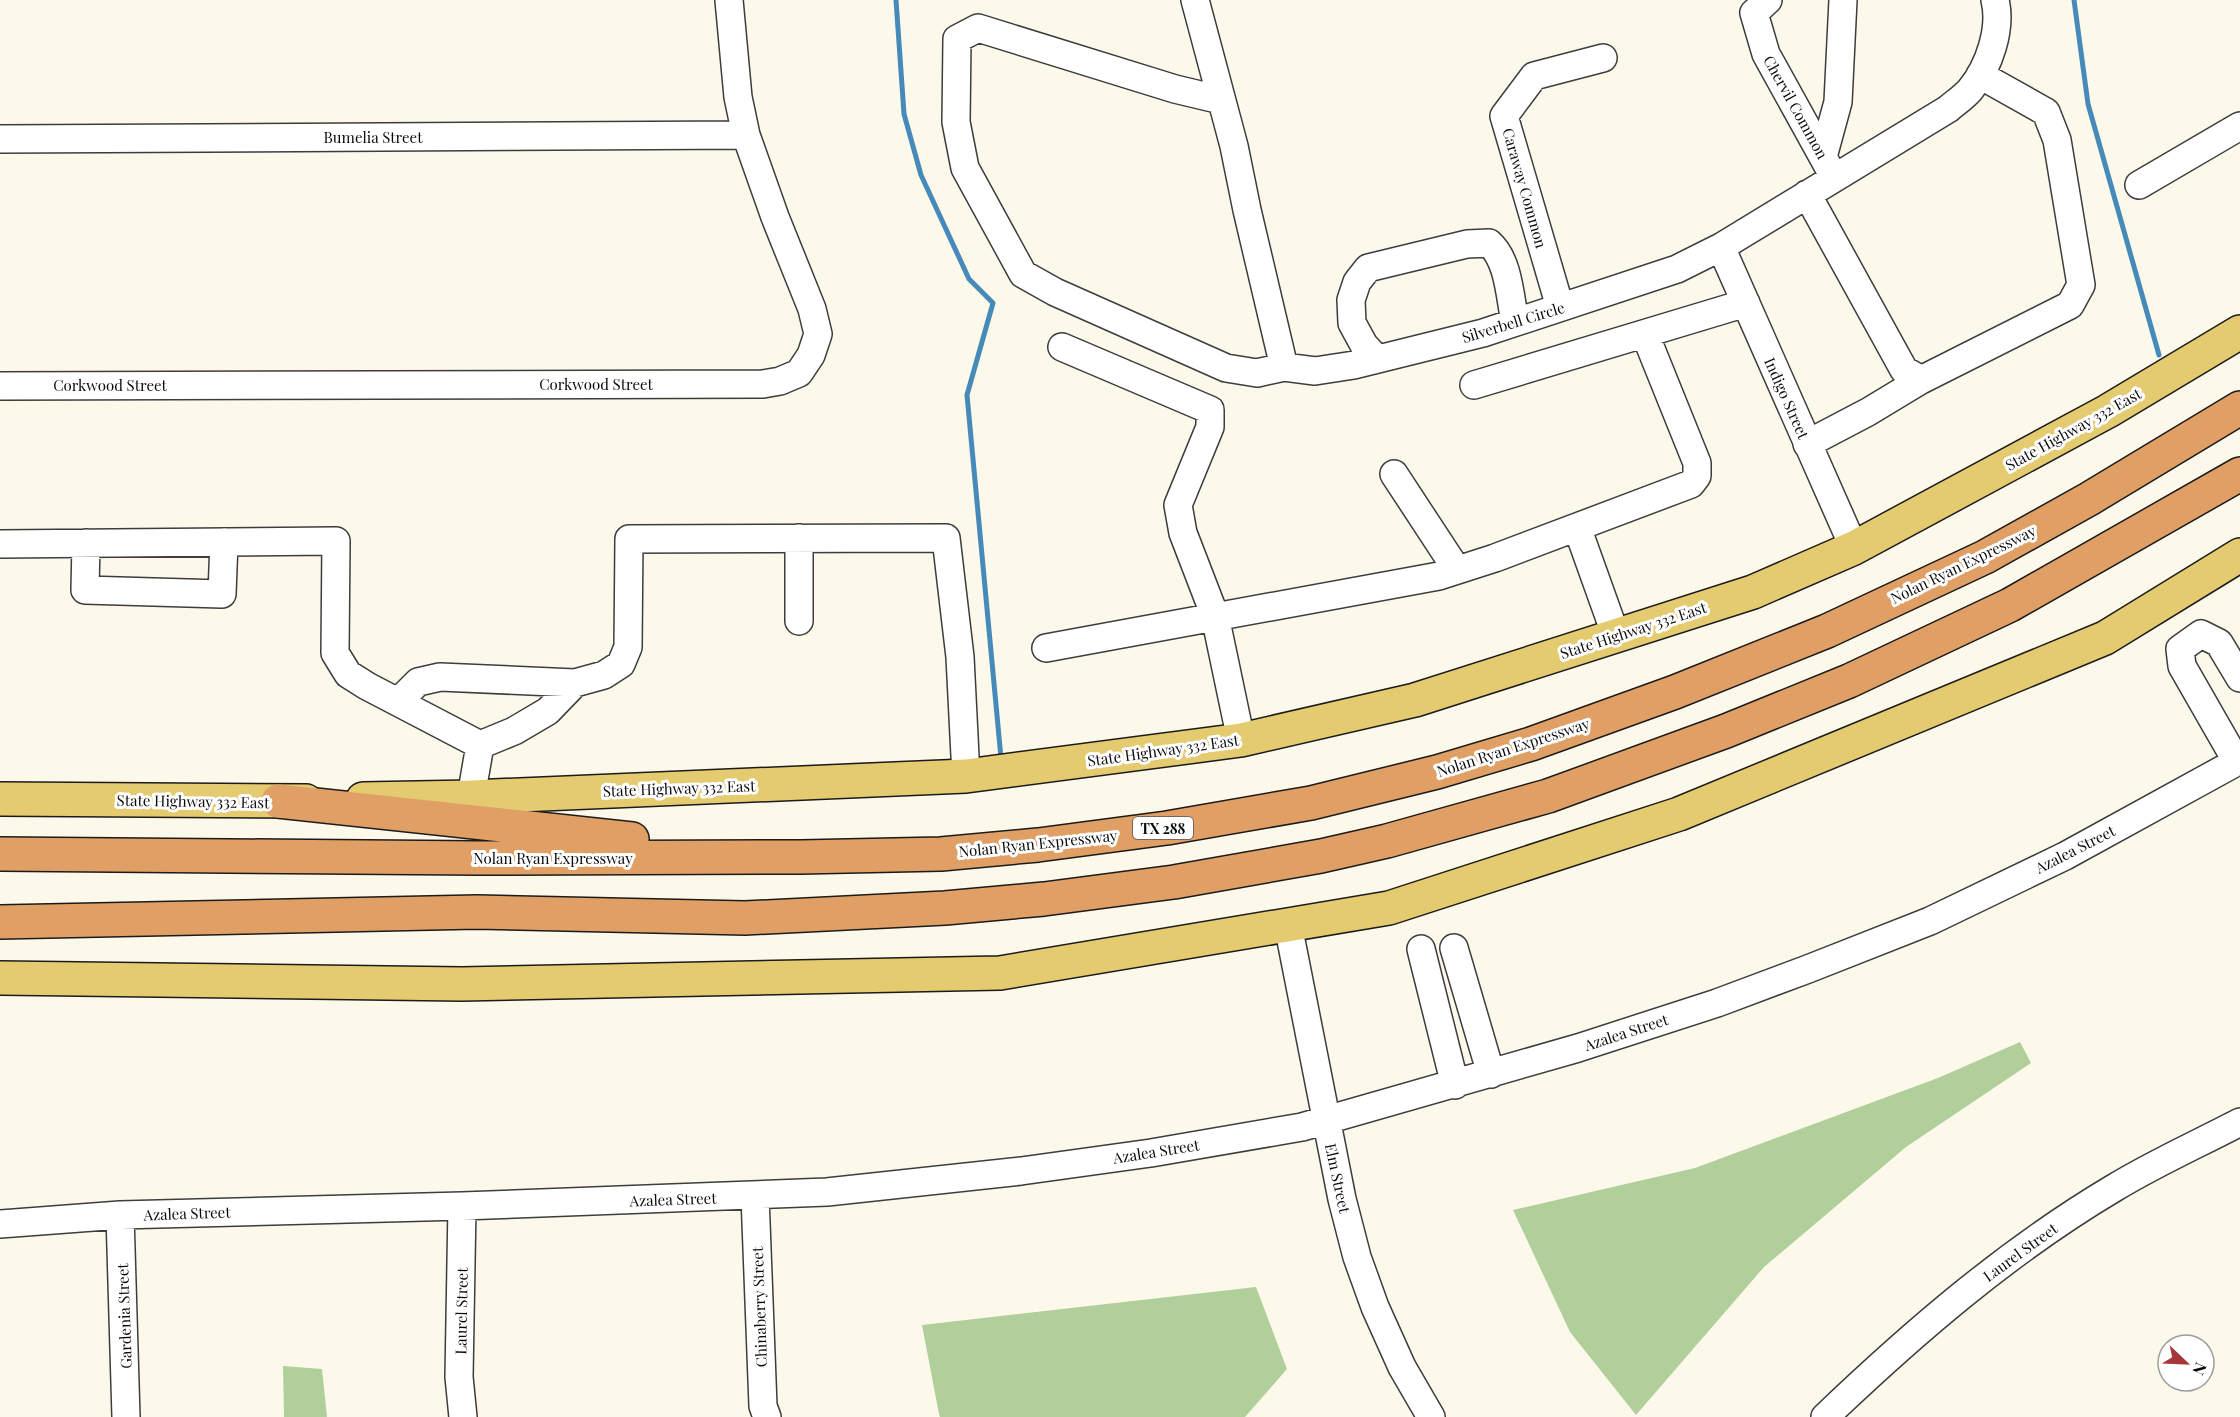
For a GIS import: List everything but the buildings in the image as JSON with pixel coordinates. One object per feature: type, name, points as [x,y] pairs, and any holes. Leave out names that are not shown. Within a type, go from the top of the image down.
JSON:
[{"type":"highway","name":"Nolan Ryan Expressway","points":[[0,854],[478,858],[941,854],[1038,845],[1167,828],[1343,796],[1437,772],[1531,744],[1675,692],[1816,635],[1985,557],[2089,499],[2240,408]]},
{"type":"highway","points":[[0,922],[477,912],[745,918],[945,908],[1044,899],[1174,882],[1321,856],[1387,841],[1548,796],[1726,731],[1849,681],[2010,605],[2240,474]]},
{"type":"highway","points":[[278,801],[801,857]]},
{"type":"main road","name":"State Highway 332 East","points":[[0,799],[278,801],[471,797],[966,776],[1241,740],[1414,700],[1753,592],[1854,548],[2108,411],[2240,332]]},
{"type":"main road","points":[[0,978],[462,984],[1000,973],[1389,908],[1679,814],[2106,638],[2240,555]]},
{"type":"street","name":"Corkwood Street","points":[[0,386],[763,384],[780,381],[798,373],[811,355],[818,334],[812,309],[775,217],[746,135],[738,97],[729,0]]},
{"type":"street","points":[[1195,0],[1234,146],[1284,367]]},
{"type":"street","points":[[1828,167],[1838,102],[1843,0]]},
{"type":"street","name":"Silverbell Circle","points":[[1221,100],[1175,89],[978,28],[957,39],[956,122],[965,168],[1023,274],[1055,292],[1227,368],[1257,373],[1284,367],[1315,371],[1377,359],[1483,333],[1677,269],[1720,247],[1807,194],[1828,167],[1948,109],[1970,90],[1986,65],[1995,37],[1998,11],[1995,0]]},
{"type":"street","name":"Chervil Common","points":[[1767,1],[1754,14],[1766,54],[1828,167]]},
{"type":"street","name":"Caraway Common","points":[[1560,307],[1504,116],[1534,76],[1603,57]]},
{"type":"street","points":[[1807,444],[1868,412],[1921,380],[2070,305],[2081,285],[2057,140],[2046,112],[1980,75]]},
{"type":"street","points":[[2139,185],[2240,126]]},
{"type":"street","name":"Bumelia Street","points":[[0,139],[746,135]]},
{"type":"street","points":[[1807,194],[1904,370],[1921,380]]},
{"type":"street","points":[[1377,359],[1364,345],[1352,323],[1351,300],[1357,282],[1368,268],[1467,244],[1489,243],[1499,256],[1504,270],[1515,322]]},
{"type":"street","name":"Indigo Street","points":[[1720,247],[1854,548]]},
{"type":"street","points":[[1474,385],[1746,303]]},
{"type":"street","points":[[1046,648],[1439,576],[1495,558],[1690,484],[1697,476],[1696,463],[1645,334]]},
{"type":"street","points":[[1062,347],[1210,410],[1210,427],[1178,505],[1183,533],[1215,616],[1241,740]]},
{"type":"street","points":[[1394,474],[1457,570]]},
{"type":"street","points":[[1576,527],[1616,636]]},
{"type":"street","points":[[799,538],[799,621]]},
{"type":"street","points":[[398,702],[418,682],[440,677],[574,683],[604,675],[621,664],[628,647],[630,539],[946,538],[960,657],[966,776]]},
{"type":"street","points":[[0,544],[336,541],[335,653],[348,674],[480,745]]},
{"type":"street","points":[[86,543],[85,590],[222,594],[224,542]]},
{"type":"street","points":[[2238,761],[2182,666],[2180,649],[2201,634],[2219,643],[2240,678]]},
{"type":"street","points":[[480,745],[514,731],[548,711],[574,683]]},
{"type":"street","points":[[471,797],[480,745]]},
{"type":"street","name":"Azalea Street","points":[[0,1224],[120,1215],[755,1196],[860,1189],[1151,1153],[1327,1122],[1491,1074],[1717,1003],[1930,921],[2064,856],[2238,761]]},
{"type":"street","name":"Elm Street","points":[[1288,925],[1342,1198],[1357,1257],[1375,1308],[1402,1367],[1431,1417]]},
{"type":"street","points":[[1454,948],[1491,1074]]},
{"type":"street","points":[[1420,950],[1455,1084]]},
{"type":"street","name":"Laurel Street","points":[[1825,1417],[1883,1361],[1956,1299],[2032,1243],[2115,1187],[2240,1122]]},
{"type":"street","name":"Chinaberry Street","points":[[755,1196],[763,1406],[767,1417]]},
{"type":"street","name":"Laurel Street","points":[[462,1206],[459,1377],[463,1417]]},
{"type":"street","name":"Gardenia Street","points":[[120,1215],[126,1417]]},
{"type":"green space","points":[[2020,1042],[2031,1063],[1906,1147],[1764,1267],[1636,1415],[1570,1332],[1513,1210],[1695,1168],[1938,1078]]},
{"type":"green space","points":[[1256,1287],[1287,1369],[1245,1417],[940,1417],[922,1325]]},
{"type":"green space","points":[[283,1366],[322,1369],[327,1417],[284,1417]]},
{"type":"waterway","points":[[896,0],[904,114],[921,175],[969,279],[993,303],[967,395],[1001,758]]},
{"type":"waterway","points":[[2074,0],[2088,104],[2159,355]]}]
